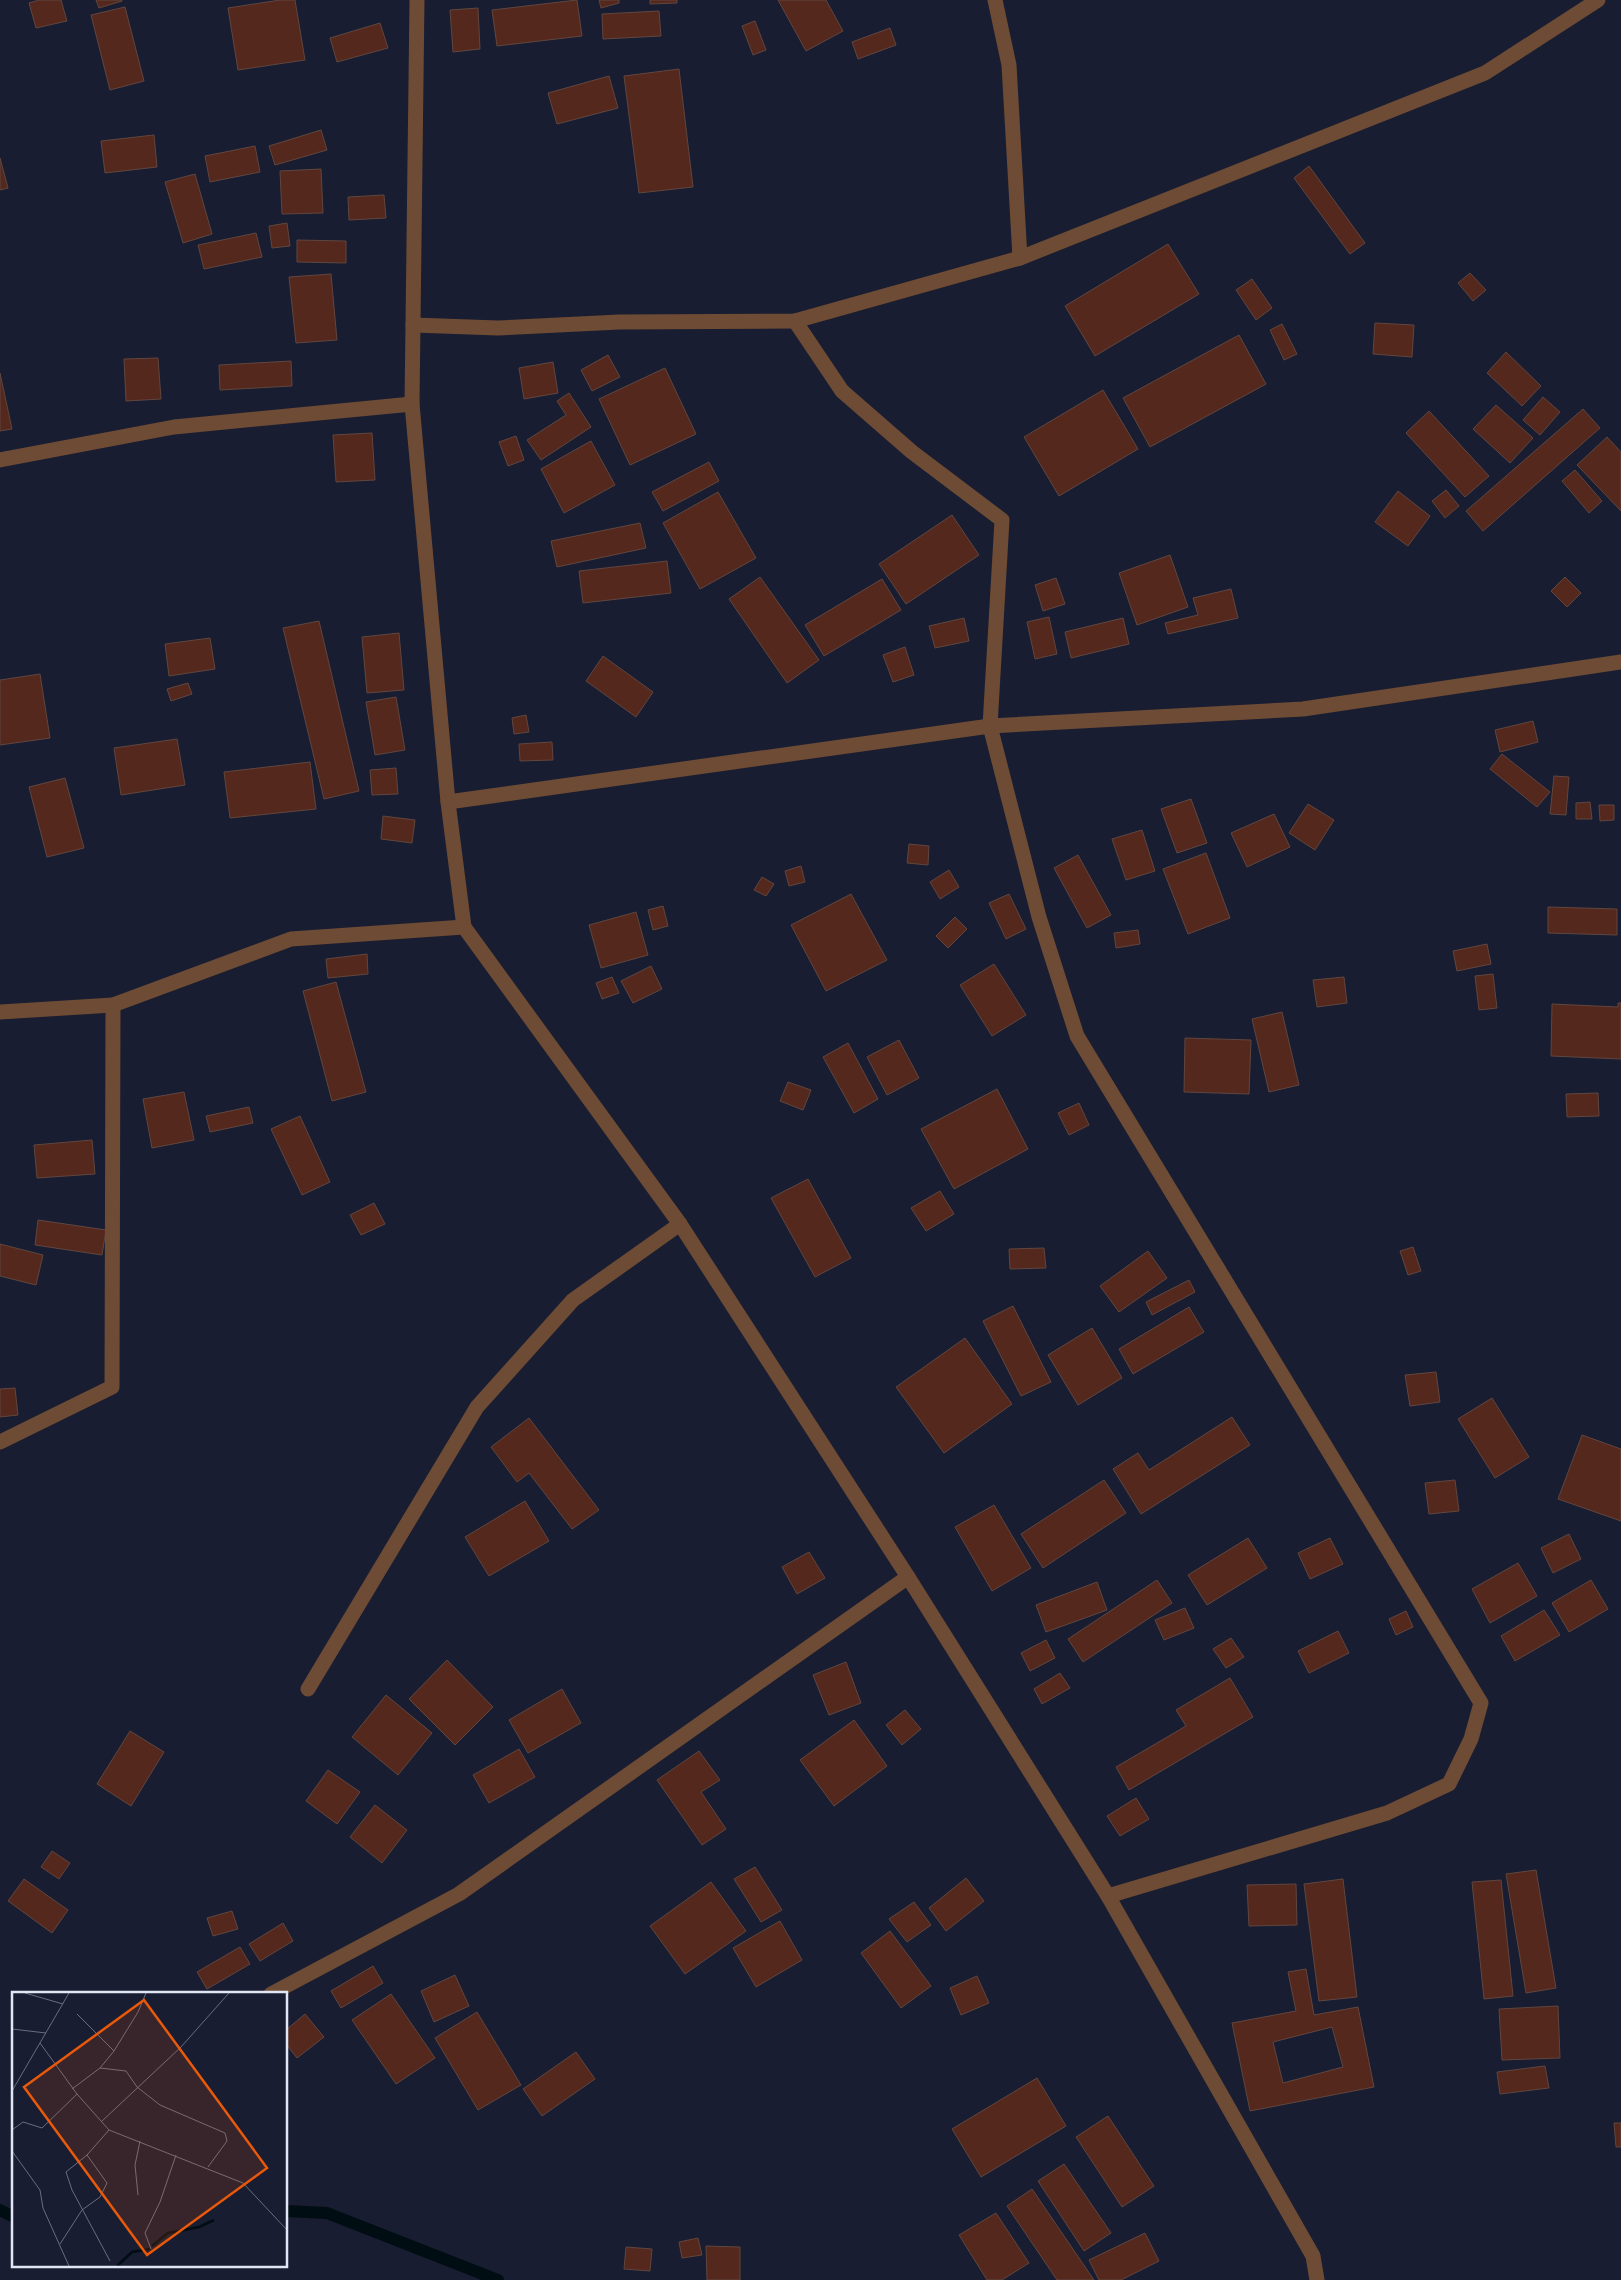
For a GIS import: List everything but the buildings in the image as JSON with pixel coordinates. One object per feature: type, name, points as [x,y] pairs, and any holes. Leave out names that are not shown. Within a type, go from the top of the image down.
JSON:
[{"type":"street","points":[[417,0],[412,404],[448,802],[464,927],[680,1224],[908,1577],[1108,1896],[1313,2256],[1317,2280]]},
{"type":"street","points":[[995,0],[1009,65],[1020,258]]},
{"type":"street","points":[[413,325],[498,328],[619,322],[795,321],[1020,258],[1485,73],[1598,0]]},
{"type":"street","points":[[795,321],[842,391],[912,452],[1002,520],[990,726],[1039,918],[1077,1036],[1481,1703],[1471,1739],[1449,1784],[1387,1813],[1108,1896]]},
{"type":"street","points":[[0,460],[174,427],[412,404]]},
{"type":"street","points":[[448,802],[990,726],[1303,710],[1621,662]]},
{"type":"street","points":[[0,1012],[113,1005],[291,939],[464,927]]},
{"type":"street","points":[[0,1442],[112,1387],[113,1005]]},
{"type":"street","points":[[308,1688],[477,1407],[573,1300],[680,1224]]},
{"type":"street","points":[[275,1992],[459,1894],[908,1577]]},
{"type":"waterway","points":[[0,2210],[12,2216]]},
{"type":"waterway","points":[[288,2211],[327,2213],[498,2280]]}]
